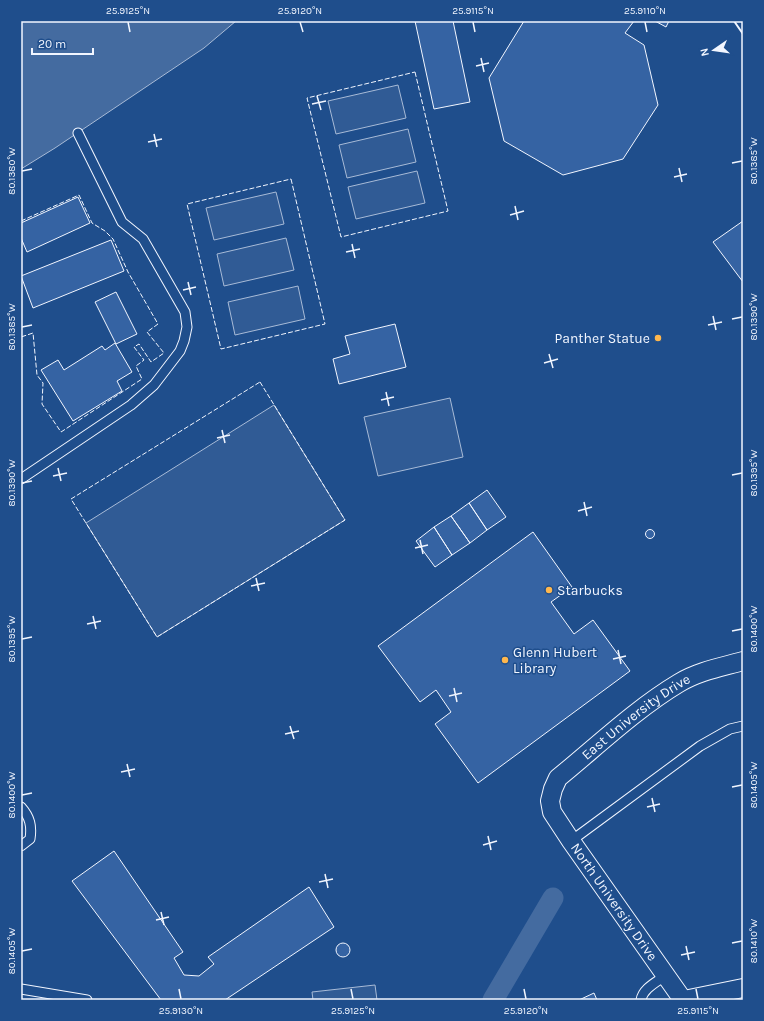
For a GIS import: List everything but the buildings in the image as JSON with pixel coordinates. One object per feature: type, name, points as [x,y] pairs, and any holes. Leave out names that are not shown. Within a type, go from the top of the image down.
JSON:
[{"type":"street","name":"East University Drive","points":[[550,801],[558,778],[646,705],[680,682],[707,671],[743,661]]},
{"type":"street","name":"North University Drive","points":[[550,801],[552,812],[571,842],[683,1000]]},
{"type":"street","points":[[683,1000],[743,988]]},
{"type":"lane","points":[[21,479],[131,405],[154,385],[180,351],[187,327],[185,312],[143,240],[122,222],[78,133]]},
{"type":"lane","points":[[571,842],[700,746],[730,729],[743,726]]},
{"type":"lane","points":[[21,807],[30,821],[31,830],[30,839],[21,846]]},
{"type":"lane","points":[[641,1000],[647,989],[666,975]]},
{"type":"lane","points":[[21,989],[87,1000]]},
{"type":"shaded area","points":[[21,21],[236,21],[204,48],[55,148],[21,169]]},
{"type":"shaded area","points":[[398,85],[406,118],[336,134],[328,101]]},
{"type":"shaded area","points":[[408,129],[416,162],[347,178],[339,145]]},
{"type":"shaded area","points":[[417,171],[425,203],[356,219],[348,187]]},
{"type":"shaded area","points":[[276,192],[284,224],[214,240],[206,208]]},
{"type":"shaded area","points":[[286,238],[294,270],[224,286],[217,254]]},
{"type":"shaded area","points":[[298,286],[305,319],[235,335],[228,302]]},
{"type":"shaded area","points":[[450,398],[463,457],[378,476],[364,417]]},
{"type":"shaded area","points":[[274,405],[345,520],[157,637],[86,523]]},
{"type":"shaded area","points":[[375,985],[377,1000],[313,1000],[312,992]]},
{"type":"waterway","points":[[493,1000],[553,898]]},
{"type":"fence","points":[[415,72],[448,211],[341,237],[307,98],[415,72]]},
{"type":"fence","points":[[291,179],[325,324],[221,349],[187,204],[291,179]]},
{"type":"fence","points":[[21,221],[79,195],[92,223],[105,231],[113,239],[128,272],[158,324],[147,332],[164,353],[151,362],[139,344],[134,347],[144,360],[136,366],[142,379],[61,432],[42,404],[43,383],[37,375],[33,333],[21,337]]},
{"type":"fence","points":[[260,382],[345,520],[157,637],[71,499],[260,382]]},
{"type":"wall","points":[[734,21],[743,34]]},
{"type":"place","name":"Panther Statue","points":[[658,338]]},
{"type":"place","name":"Starbucks","points":[[549,590]]},
{"type":"place","name":"Glenn Hubert Library","points":[[505,660]]}]
